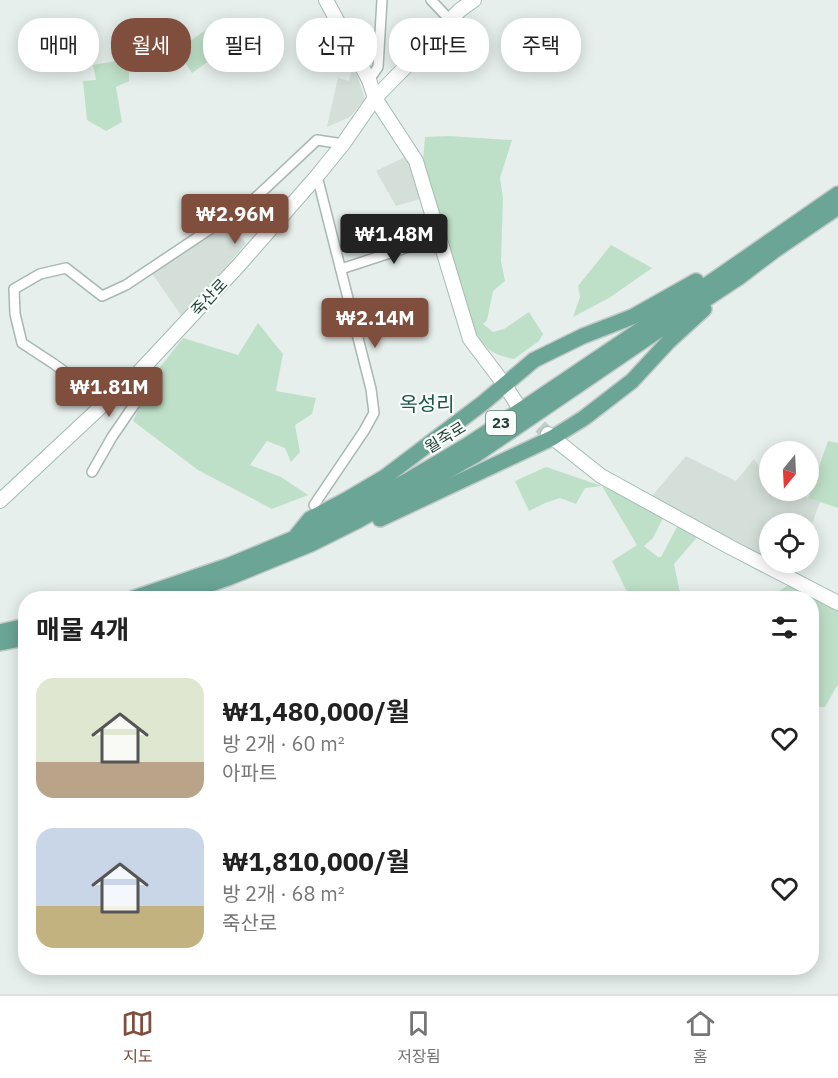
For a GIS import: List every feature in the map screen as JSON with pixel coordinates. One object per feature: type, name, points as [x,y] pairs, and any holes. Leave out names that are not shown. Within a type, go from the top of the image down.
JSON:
[{"type":"main road","name":"월죽로","points":[[154,591],[230,565],[295,538],[412,478],[466,446],[838,194]]},
{"type":"main road","name":"월죽로","points":[[191,591],[311,544],[474,456],[738,278],[838,207]]},
{"type":"main road","points":[[359,520],[376,521],[584,418],[632,381],[669,341],[706,307],[732,290],[738,278]]},
{"type":"main road","points":[[295,538],[310,519],[385,477],[474,410],[534,360],[558,347],[632,316],[699,279],[714,280]]},
{"type":"main road","points":[[0,632],[18,628]]},
{"type":"main road","points":[[0,643],[18,640]]},
{"type":"street","points":[[326,0],[369,80],[375,98],[416,161],[470,339],[517,404]]},
{"type":"street","points":[[369,80],[378,67],[382,0]]},
{"type":"street","points":[[431,0],[448,18]]},
{"type":"street","name":"죽산로","points":[[452,18],[474,0]]},
{"type":"street","name":"죽산로","points":[[0,501],[105,402],[131,381],[239,265],[317,176],[375,98],[400,72]]},
{"type":"street","points":[[105,402],[22,343],[15,314],[14,289],[40,274],[66,268],[102,296],[126,285],[252,201],[317,140],[343,144]]},
{"type":"street","points":[[314,505],[374,413],[371,389],[317,176]]},
{"type":"street","points":[[341,268],[439,237]]},
{"type":"street","points":[[92,472],[138,399],[141,370]]},
{"type":"street","points":[[550,436],[601,476],[815,591]]},
{"type":"street","points":[[819,593],[838,603]]},
{"type":"shaded area","points":[[351,72],[356,72],[365,99],[350,117],[327,127],[338,78],[349,81]]},
{"type":"shaded area","points":[[409,155],[423,198],[396,206],[376,171]]},
{"type":"shaded area","points":[[224,223],[246,243],[183,318],[151,272]]},
{"type":"shaded area","points":[[686,456],[736,481],[754,459],[759,467],[759,501],[820,502],[816,513],[759,513],[759,556],[651,497]]},
{"type":"green space","points":[[203,32],[203,65],[192,73],[191,71],[191,40]]},
{"type":"green space","points":[[111,62],[111,72],[129,72],[129,81],[116,87],[122,122],[106,131],[87,120],[83,81],[96,80],[94,72],[99,72],[99,64]]},
{"type":"green space","points":[[425,137],[512,140],[500,178],[503,198],[501,261],[505,281],[493,291],[487,320],[483,324],[493,332],[504,329],[529,312],[543,334],[539,341],[514,359],[496,354],[484,345],[468,315],[423,160]]},
{"type":"green space","points":[[611,245],[652,268],[609,298],[573,317],[580,297],[578,286]]},
{"type":"green space","points":[[258,323],[283,354],[276,391],[316,398],[312,414],[295,425],[300,452],[291,462],[285,448],[267,441],[250,465],[281,477],[308,495],[272,509],[198,470],[133,421],[154,375],[183,338],[238,355]]},
{"type":"green space","points":[[828,441],[838,443],[838,508],[817,501],[819,501],[819,467]]},
{"type":"green space","points":[[546,467],[602,486],[585,488],[576,504],[560,498],[529,511],[515,481]]},
{"type":"green space","points":[[602,486],[664,516],[653,538],[644,546],[658,557],[661,557],[679,523],[699,535],[674,564],[680,591],[627,591],[612,561],[637,545]]},
{"type":"green space","points":[[790,584],[802,591],[779,591]]},
{"type":"green space","points":[[819,600],[838,611],[838,684],[825,707],[819,707]]},
{"type":"tunnel","points":[[525,412],[548,434]]},
{"type":"district","name":"옥성리","points":[[427,404]]}]
